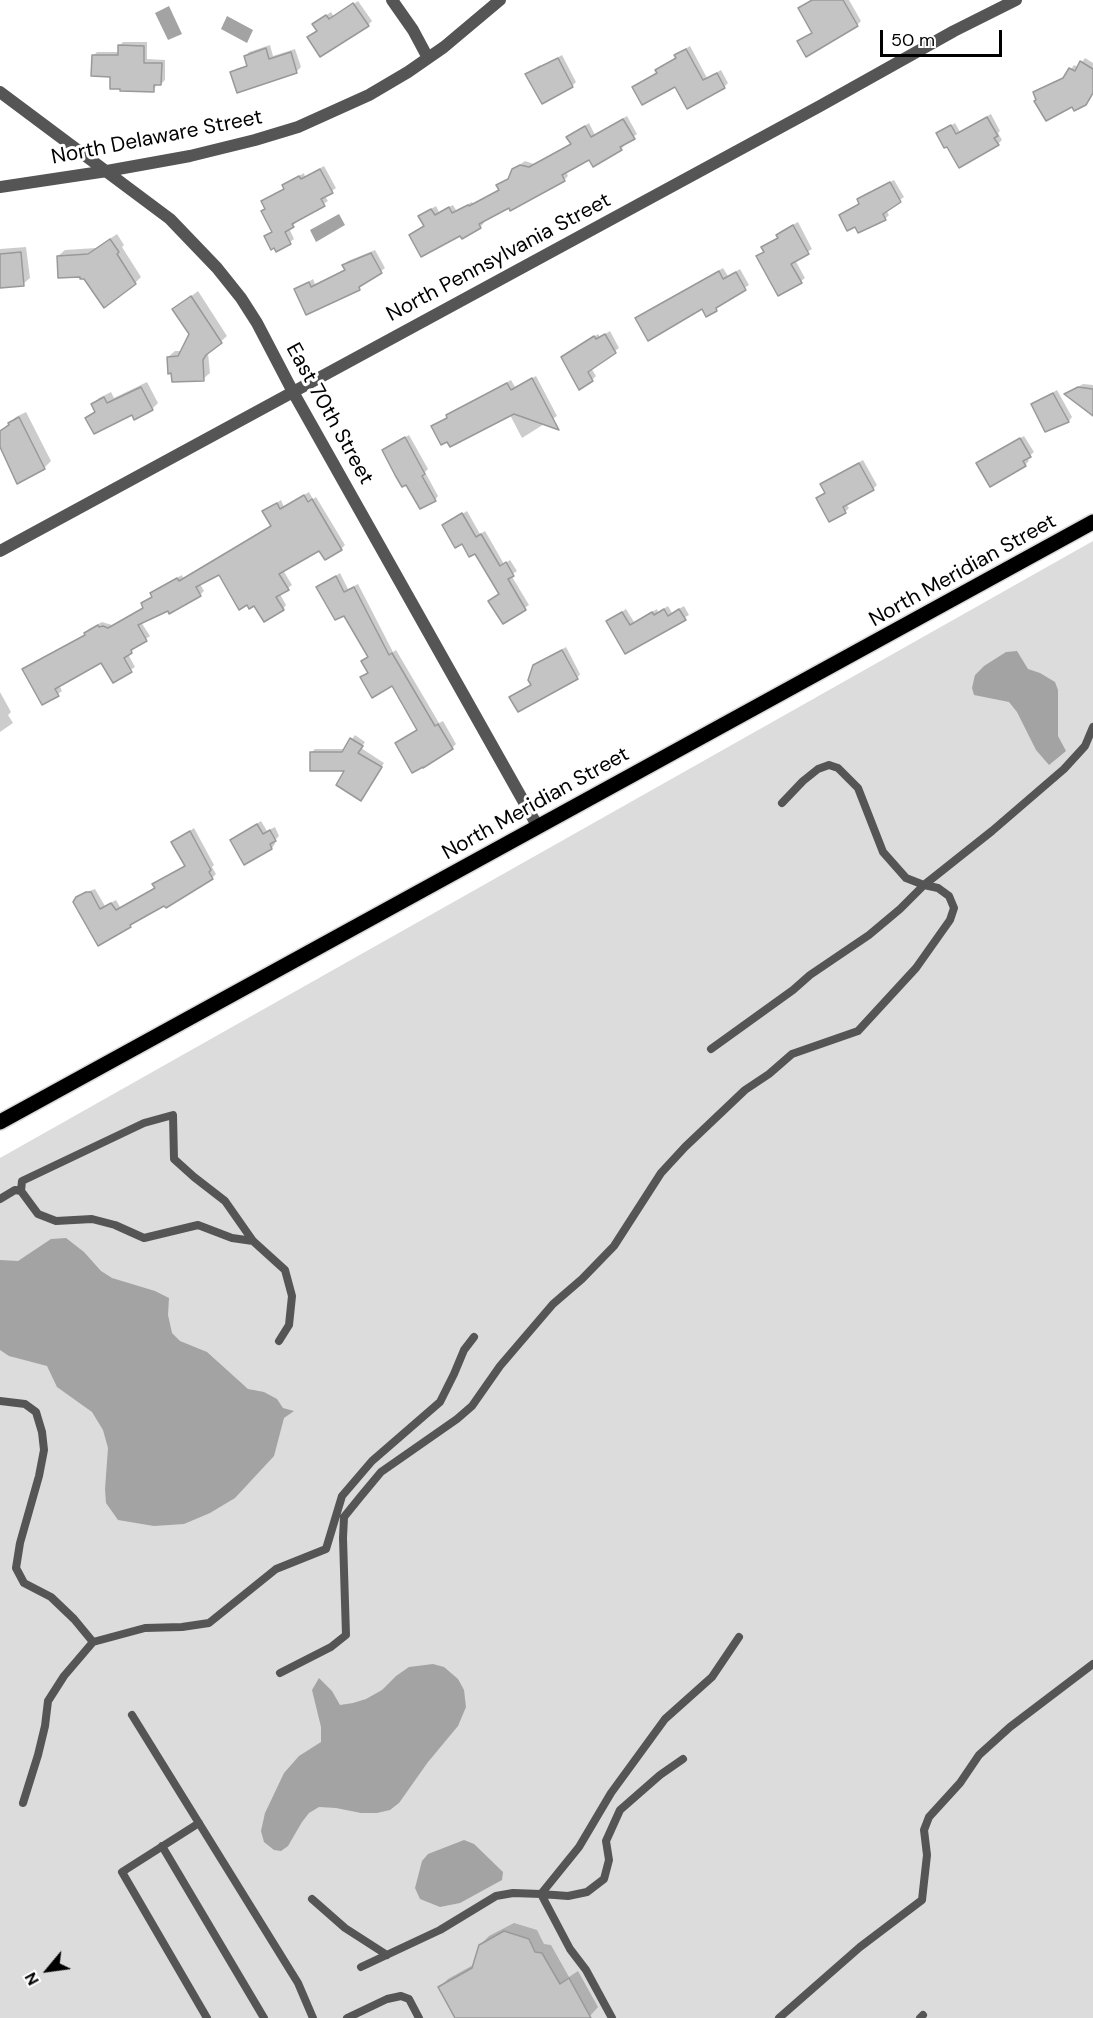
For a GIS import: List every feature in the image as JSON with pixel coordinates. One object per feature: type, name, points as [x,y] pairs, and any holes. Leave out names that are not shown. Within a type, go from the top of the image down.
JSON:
[{"type":"main road","name":"North Meridian Street","points":[[0,1122],[1093,522]]},
{"type":"street","points":[[392,0],[413,30],[428,58]]},
{"type":"street","name":"North Delaware Street","points":[[0,187],[107,171],[222,149],[298,127],[369,94],[428,58],[500,0]]},
{"type":"street","name":"North Pennsylvania Street","points":[[0,551],[954,31],[1016,0]]},
{"type":"street","name":"East 70th Street","points":[[0,92],[170,219],[218,268],[257,323],[293,392],[537,827]]},
{"type":"lane","points":[[711,1049],[793,990],[810,975],[869,935],[900,909],[924,885],[992,831],[1064,769],[1085,746],[1093,727]]},
{"type":"lane","points":[[280,1672],[332,1647],[346,1635],[344,1516],[381,1472],[472,1406],[500,1366],[553,1304],[582,1279],[614,1246],[661,1173],[685,1147],[745,1090],[769,1074],[792,1054],[858,1031],[916,968],[950,920],[954,908],[949,896],[938,888],[906,878],[883,852],[858,788],[838,768],[829,765],[818,769],[803,780],[782,803]]},
{"type":"lane","points":[[253,1241],[232,1239],[198,1225],[144,1238],[115,1225],[92,1219],[56,1221],[38,1214],[21,1191],[22,1181],[144,1123],[173,1115],[174,1159],[225,1201],[253,1241],[285,1270],[292,1296],[289,1325],[279,1341]]},
{"type":"lane","points":[[0,1199],[15,1190],[21,1191]]},
{"type":"lane","points":[[23,1803],[40,1745],[48,1701],[64,1676],[93,1642],[146,1628],[182,1627],[209,1623],[276,1569],[326,1549],[342,1496],[372,1461],[440,1402],[464,1350],[474,1337]]},
{"type":"lane","points":[[0,1401],[25,1404],[36,1412],[44,1450],[20,1543],[16,1568],[24,1583],[51,1597],[74,1619],[93,1642]]},
{"type":"lane","points":[[540,1894],[579,1847],[611,1792],[665,1719],[712,1677],[739,1638]]},
{"type":"lane","points":[[779,2018],[853,1952],[921,1900],[927,1855],[924,1830],[929,1817],[960,1783],[979,1755],[1010,1726],[1093,1664]]},
{"type":"lane","points":[[132,1715],[298,1983],[313,2018]]},
{"type":"lane","points":[[361,1967],[440,1930],[496,1896],[513,1893],[568,1896],[587,1892],[604,1879],[609,1860],[606,1841],[620,1810],[660,1775],[683,1759]]},
{"type":"lane","points":[[199,1823],[122,1872],[207,2018]]},
{"type":"lane","points":[[162,1846],[264,2018]]},
{"type":"lane","points":[[540,1894],[612,2018]]},
{"type":"lane","points":[[312,1899],[345,1928],[387,1955]]},
{"type":"lane","points":[[347,2018],[387,1999],[401,1996],[409,1999],[419,2018]]},
{"type":"shaded area","points":[[169,6],[182,34],[168,40],[155,13]]},
{"type":"shaded area","points":[[227,16],[253,30],[247,43],[221,29]]},
{"type":"shaded area","points":[[339,214],[345,225],[316,242],[310,230]]},
{"type":"shaded area","points":[[1093,541],[1093,2018],[0,2018],[0,1158]]},
{"type":"shaded area","points":[[1017,651],[1028,669],[1055,682],[1058,690],[1058,736],[1066,751],[1049,765],[1036,750],[1017,712],[1009,702],[974,695],[972,688],[975,675],[984,666],[1006,652]]},
{"type":"shaded area","points":[[66,1238],[84,1252],[101,1271],[112,1278],[155,1291],[169,1298],[168,1315],[172,1333],[180,1341],[207,1352],[248,1389],[264,1392],[277,1399],[283,1408],[294,1411],[284,1418],[274,1456],[235,1498],[210,1513],[184,1524],[154,1526],[118,1520],[106,1503],[108,1448],[103,1430],[92,1412],[57,1387],[47,1366],[9,1356],[0,1350],[0,1260],[18,1261],[51,1239]]},
{"type":"shaded area","points":[[433,1664],[444,1667],[458,1679],[464,1690],[466,1707],[458,1726],[428,1762],[399,1803],[390,1810],[377,1813],[319,1807],[309,1813],[288,1846],[281,1851],[274,1850],[264,1842],[261,1831],[265,1813],[284,1773],[299,1756],[321,1742],[321,1727],[312,1690],[319,1678],[332,1691],[340,1705],[366,1699],[382,1690],[409,1667]]},
{"type":"shaded area","points":[[464,1840],[474,1844],[503,1872],[502,1880],[460,1903],[440,1907],[420,1899],[415,1888],[422,1861],[428,1854]]},
{"type":"building","points":[[812,0],[843,0],[858,26],[806,57],[797,41],[812,33],[798,8]]},
{"type":"building","points":[[353,3],[369,26],[320,57],[307,37],[317,31],[312,24],[326,15],[329,19]]},
{"type":"building","points":[[118,45],[144,46],[144,63],[162,63],[161,85],[154,85],[154,92],[110,89],[110,77],[91,76],[92,55],[118,55]]},
{"type":"building","points":[[266,48],[269,59],[291,52],[297,73],[237,93],[230,72],[247,66],[244,56]]},
{"type":"building","points":[[686,49],[703,80],[717,73],[725,88],[687,109],[675,87],[642,105],[632,87],[657,73],[655,70],[676,58],[674,55]]},
{"type":"building","points":[[558,58],[573,87],[542,104],[525,74]]},
{"type":"building","points":[[1080,61],[1093,69],[1093,93],[1086,105],[1074,111],[1072,107],[1046,121],[1034,101],[1036,100],[1033,92],[1063,78],[1069,68],[1075,71]]},
{"type":"building","points":[[987,117],[998,136],[994,138],[999,145],[959,168],[936,133],[951,125],[956,134]]},
{"type":"building","points":[[623,119],[635,139],[620,147],[622,150],[593,167],[589,160],[562,175],[565,181],[510,211],[509,208],[479,224],[481,228],[462,239],[460,236],[421,257],[409,235],[424,226],[418,216],[431,209],[435,215],[449,207],[452,213],[469,206],[499,190],[496,185],[508,179],[512,169],[520,165],[529,167],[571,144],[566,137],[585,126],[591,137]]},
{"type":"building","points":[[320,169],[333,193],[321,199],[325,206],[292,224],[294,227],[285,232],[291,244],[276,252],[274,248],[271,250],[264,236],[272,232],[261,211],[265,209],[261,201],[284,189],[282,185],[299,176],[301,179]]},
{"type":"building","points":[[890,182],[901,202],[883,214],[886,220],[858,233],[855,227],[847,231],[839,215],[859,204],[857,199]]},
{"type":"building","points":[[793,225],[809,254],[791,264],[802,283],[778,296],[756,256],[764,252],[761,247],[778,238],[776,235]]},
{"type":"building","points":[[110,239],[136,284],[104,308],[84,279],[80,277],[58,278],[57,256],[88,254]]},
{"type":"building","points":[[21,252],[24,286],[0,288],[0,254]]},
{"type":"building","points":[[371,253],[382,273],[359,287],[360,290],[306,315],[294,289],[309,282],[311,287],[345,270],[342,265]]},
{"type":"building","points":[[719,271],[723,279],[736,272],[746,290],[716,308],[717,311],[706,317],[702,309],[648,341],[635,318]]},
{"type":"building","points":[[191,296],[222,343],[203,360],[204,381],[172,382],[171,373],[168,374],[167,357],[178,356],[189,334],[172,309]]},
{"type":"building","points":[[605,334],[616,353],[588,372],[593,381],[579,390],[561,357],[594,336],[596,339]]},
{"type":"building","points":[[532,378],[559,430],[514,414],[450,447],[447,442],[441,445],[431,426],[447,418],[446,415],[507,383],[511,390]]},
{"type":"building","points":[[141,387],[153,410],[134,420],[132,415],[94,434],[85,418],[95,412],[91,404],[104,397],[107,403]]},
{"type":"building","points":[[1078,387],[1093,389],[1093,416],[1064,394]]},
{"type":"building","points":[[1053,393],[1069,422],[1045,432],[1031,404]]},
{"type":"building","points":[[19,417],[45,469],[17,484],[0,447],[0,431]]},
{"type":"building","points":[[405,437],[425,474],[422,476],[436,501],[420,509],[406,485],[402,487],[382,450]]},
{"type":"building","points":[[1020,438],[1031,457],[1023,461],[1026,466],[990,487],[976,463]]},
{"type":"building","points":[[859,463],[874,490],[843,507],[846,513],[829,522],[816,498],[825,493],[820,484]]},
{"type":"building","points":[[304,495],[308,502],[312,499],[342,550],[325,560],[319,551],[279,574],[289,590],[276,597],[284,610],[264,622],[254,606],[249,609],[247,605],[239,610],[219,575],[196,587],[201,596],[169,614],[168,611],[138,625],[147,641],[131,650],[132,653],[124,658],[132,672],[113,683],[101,663],[55,689],[59,696],[42,705],[22,669],[85,635],[84,633],[98,625],[108,628],[143,608],[141,603],[152,597],[150,593],[177,578],[179,581],[271,526],[262,511],[277,503],[280,509]]},
{"type":"building","points":[[462,513],[476,537],[481,534],[500,566],[506,562],[514,576],[508,579],[526,610],[503,624],[488,601],[499,594],[475,554],[469,557],[462,544],[455,548],[442,525]]},
{"type":"building","points":[[336,576],[344,592],[354,587],[389,655],[392,653],[435,726],[438,724],[453,749],[412,773],[395,743],[417,730],[392,686],[372,698],[360,677],[368,673],[361,661],[368,657],[344,616],[335,620],[316,587]]},
{"type":"building","points":[[664,609],[668,616],[679,609],[686,620],[625,654],[606,621],[622,612],[630,625],[652,612],[654,615]]},
{"type":"building","points":[[562,650],[578,679],[518,712],[509,697],[531,685],[528,680],[533,665]]},
{"type":"building","points":[[350,738],[363,746],[358,753],[382,767],[361,801],[336,785],[344,771],[310,771],[310,752],[342,752]]},
{"type":"building","points":[[257,824],[263,834],[270,830],[276,841],[270,844],[272,849],[244,865],[230,840]]},
{"type":"building","points":[[190,831],[211,870],[209,872],[213,879],[166,908],[164,906],[130,925],[131,927],[98,946],[73,902],[76,897],[91,892],[100,909],[111,903],[116,910],[155,888],[152,884],[185,866],[171,842]]},
{"type":"building","points":[[504,1931],[529,1939],[535,1952],[542,1953],[560,1984],[569,1978],[591,2018],[455,2018],[438,1987],[472,1968],[479,1945]]}]
